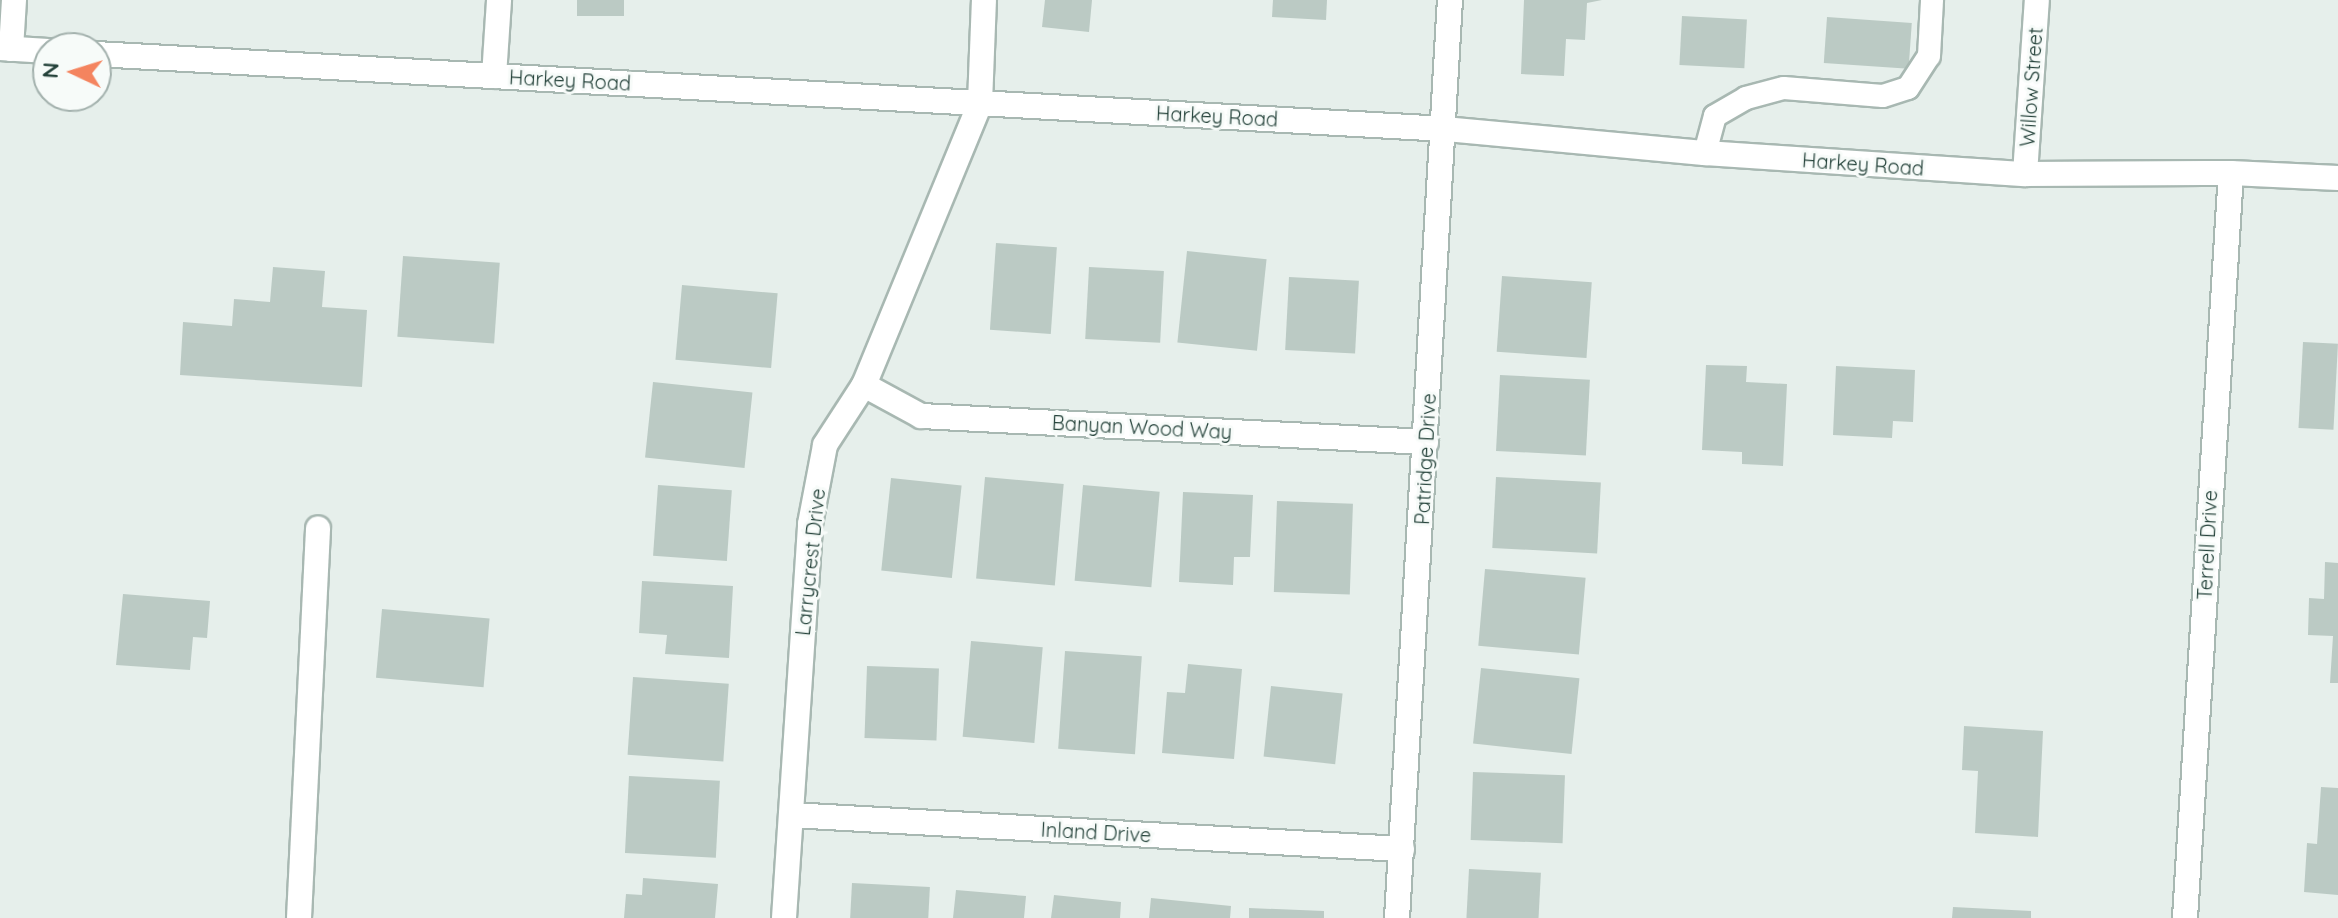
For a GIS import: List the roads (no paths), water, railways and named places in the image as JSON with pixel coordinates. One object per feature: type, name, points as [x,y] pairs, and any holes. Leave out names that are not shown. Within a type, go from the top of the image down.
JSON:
[{"type":"street","points":[[14,0],[6,48],[32,50]]},
{"type":"street","points":[[494,76],[499,0]]},
{"type":"street","name":"Larrycrest Drive","points":[[784,918],[810,524],[825,445],[864,385],[980,103],[984,0]]},
{"type":"street","name":"Patridge Drive","points":[[1397,918],[1445,129],[1450,0]]},
{"type":"street","name":"Willow Street","points":[[2025,174],[2037,0]]},
{"type":"street","name":"Harkey Road","points":[[112,55],[1445,129],[1705,153],[2025,174],[2231,173],[2338,178]]},
{"type":"street","name":"Terrell Drive","points":[[2185,918],[2231,173]]},
{"type":"street","name":"Banyan Wood Way","points":[[864,385],[921,416],[1426,442]]},
{"type":"street","points":[[299,918],[318,528]]},
{"type":"street","name":"Inland Drive","points":[[791,815],[1402,849]]},
{"type":"lane","points":[[1705,153],[1715,116],[1746,98],[1784,88],[1883,96],[1908,88],[1929,56],[1932,0]]}]
